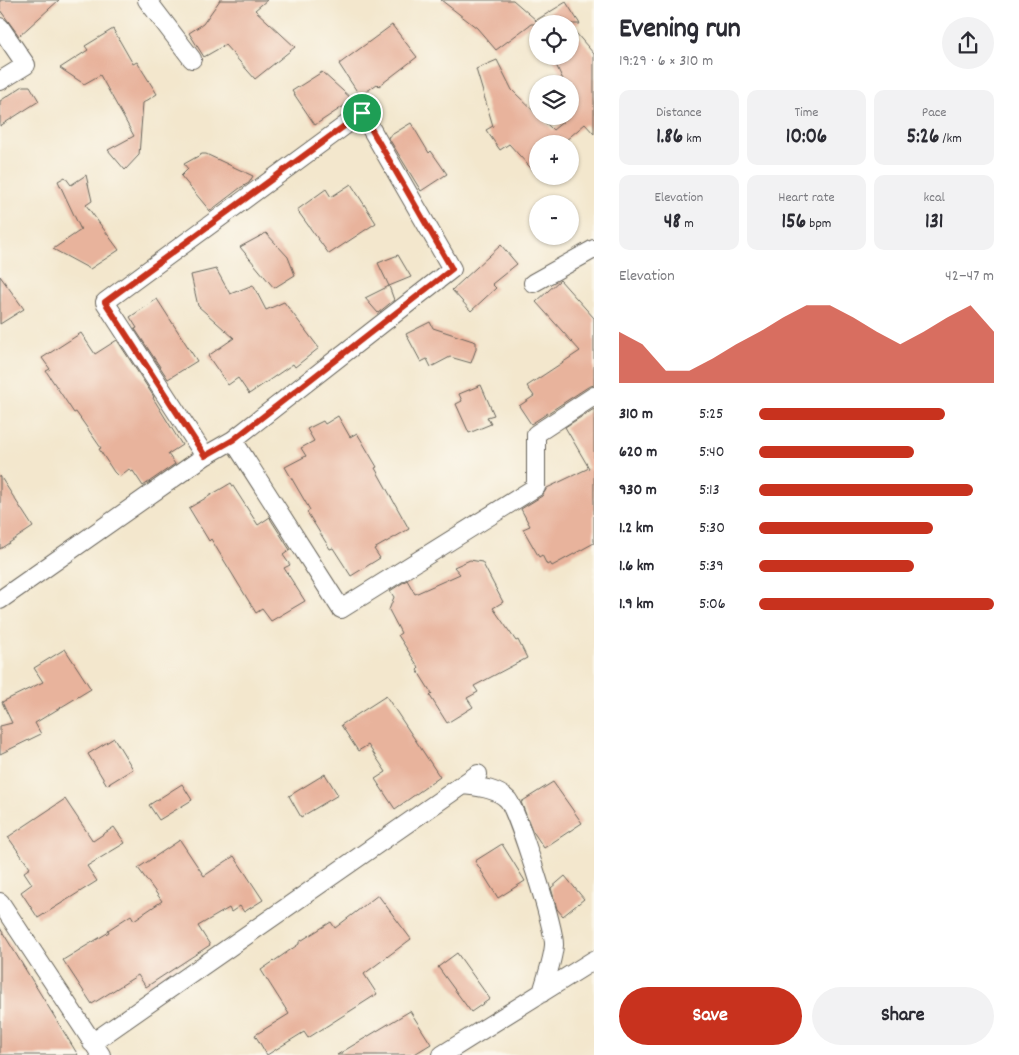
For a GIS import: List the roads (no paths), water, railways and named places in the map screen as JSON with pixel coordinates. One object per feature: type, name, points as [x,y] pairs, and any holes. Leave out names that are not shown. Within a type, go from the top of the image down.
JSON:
[{"type":"street","points":[[148,0],[192,59]]},
{"type":"street","points":[[0,27],[26,65],[0,81]]},
{"type":"street","points":[[0,600],[205,456],[233,440],[452,269],[362,113],[105,302],[205,456]]},
{"type":"street","points":[[534,283],[594,249]]},
{"type":"street","points":[[233,440],[341,608],[536,487],[536,434],[594,396]]},
{"type":"street","points":[[0,903],[96,1049],[478,774]]},
{"type":"street","points":[[462,785],[487,788],[507,800],[518,822],[551,923],[554,944],[542,993]]},
{"type":"street","points":[[450,1053],[594,960]]}]
